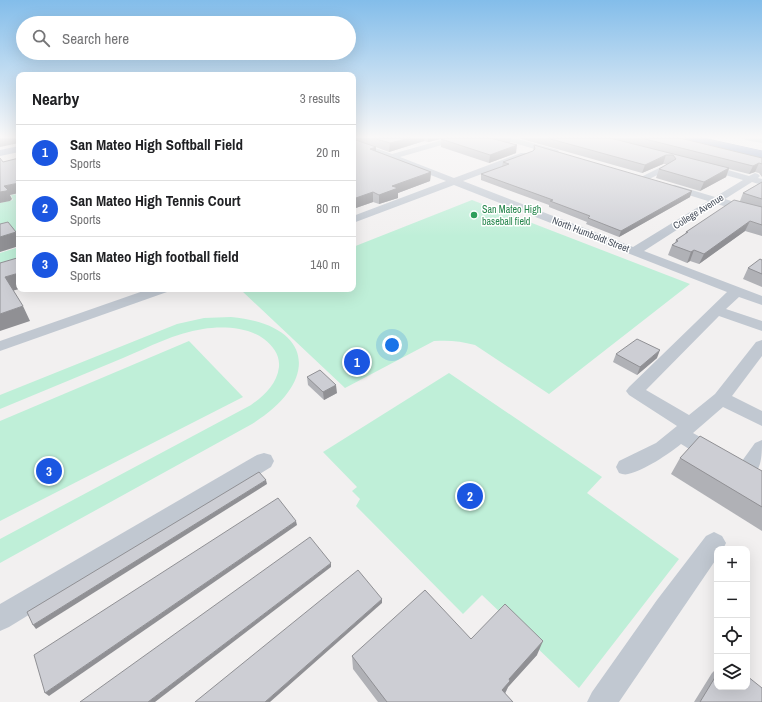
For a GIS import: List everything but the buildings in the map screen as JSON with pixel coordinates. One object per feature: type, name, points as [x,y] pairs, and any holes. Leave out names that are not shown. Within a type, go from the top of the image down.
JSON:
[{"type":"street","name":"North Humboldt Street","points":[[427,171],[762,301]]},
{"type":"street","points":[[356,219],[481,171]]},
{"type":"street","points":[[657,171],[640,177],[762,214]]},
{"type":"street","points":[[728,171],[762,182]]},
{"type":"street","name":"College Avenue","points":[[635,252],[762,171]]},
{"type":"street","points":[[737,291],[635,391],[684,429],[745,472],[762,448]]},
{"type":"street","points":[[0,346],[153,292]]},
{"type":"street","points":[[716,310],[762,326]]},
{"type":"street","points":[[626,467],[663,448],[721,398],[762,345]]},
{"type":"street","points":[[721,398],[762,419]]},
{"type":"street","points":[[0,618],[264,461]]},
{"type":"street","points":[[602,702],[666,609],[714,543]]},
{"type":"green space","points":[[16,194],[16,240],[0,237],[0,203],[13,200],[11,195]]},
{"type":"green space","points":[[472,200],[690,284],[549,394],[475,345],[450,341],[434,341],[345,388],[243,292],[356,292],[356,246]]},
{"type":"green space","points":[[16,248],[16,271],[0,276],[0,253]]},
{"type":"green space","points":[[231,317],[259,322],[279,331],[292,343],[298,358],[297,374],[289,391],[274,408],[252,424],[0,563],[0,539],[251,405],[261,398],[273,384],[278,373],[279,363],[273,348],[258,335],[235,328],[210,328],[172,337],[0,409],[0,395],[177,324],[204,318]]},
{"type":"green space","points":[[189,341],[243,397],[0,521],[0,421]]},
{"type":"green space","points":[[449,373],[602,477],[587,493],[679,559],[579,688],[482,595],[463,614],[356,506],[360,499],[352,491],[357,487],[323,452]]},
{"type":"place","name":"San Mateo High baseball field","points":[[474,215]]},
{"type":"place","name":"San Mateo High Softball Field","points":[[357,362]]},
{"type":"place","name":"San Mateo High football field","points":[[49,471]]},
{"type":"place","name":"San Mateo High Tennis Court","points":[[470,496]]}]
